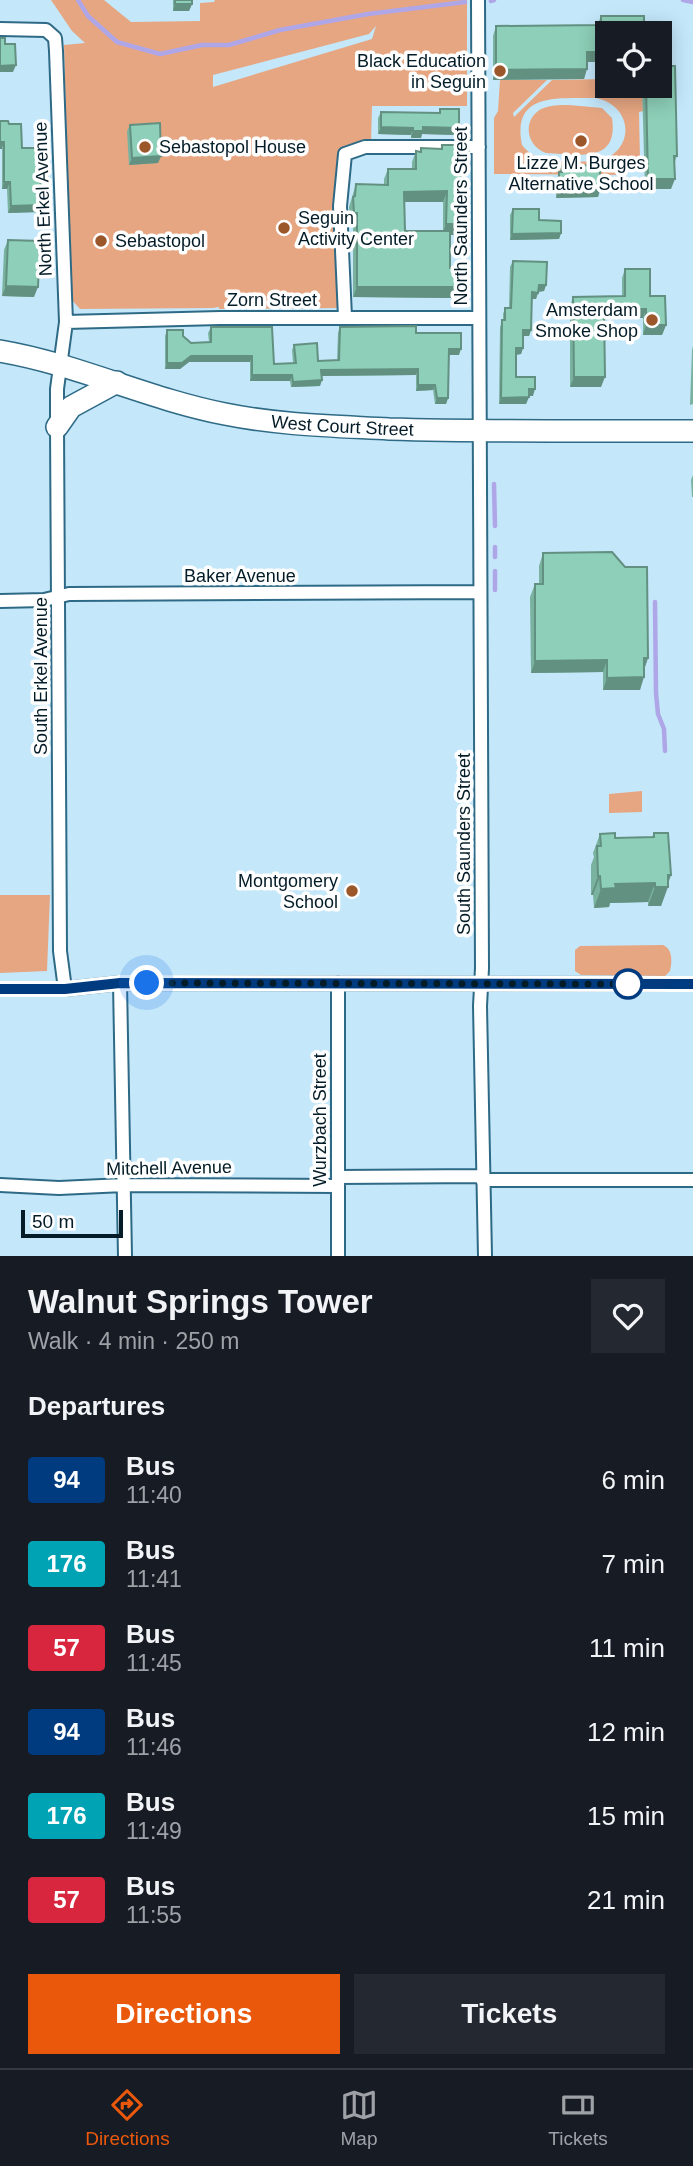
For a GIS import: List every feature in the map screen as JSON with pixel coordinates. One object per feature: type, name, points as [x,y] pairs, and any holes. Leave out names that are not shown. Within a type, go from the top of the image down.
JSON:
[{"type":"main road","name":"West Court Street","points":[[0,351],[61,363],[186,405],[266,421],[480,432],[693,430]]},
{"type":"main road","points":[[57,427],[71,407],[117,382]]},
{"type":"street","name":"North Saunders Street","points":[[478,0],[480,432]]},
{"type":"street","name":"North Erkel Avenue","points":[[0,29],[46,30],[52,33],[56,51],[66,322],[61,363]]},
{"type":"street","points":[[345,317],[340,206],[343,159],[348,152],[379,146],[479,147]]},
{"type":"street","name":"Zorn Street","points":[[66,322],[345,317],[478,318]]},
{"type":"street","name":"South Erkel Avenue","points":[[61,363],[57,388],[60,951],[65,989]]},
{"type":"street","name":"South Saunders Street","points":[[480,432],[480,1006],[485,1256]]},
{"type":"street","name":"Baker Avenue","points":[[0,601],[44,600],[69,594],[480,592]]},
{"type":"street","points":[[0,989],[65,989],[120,983],[693,984]]},
{"type":"street","points":[[120,983],[125,1256]]},
{"type":"street","name":"Wurzbach Street","points":[[338,983],[338,1256]]},
{"type":"street","name":"Mitchell Avenue","points":[[0,1185],[60,1188],[482,1178],[693,1180]]},
{"type":"shaded area","points":[[51,0],[104,0],[131,22],[200,21],[200,3],[215,0],[467,0],[467,106],[372,106],[371,143],[346,147],[340,308],[80,309],[71,299],[64,45],[85,43],[72,31]],"holes":[[[376,26],[372,39],[213,87],[213,75],[369,34]]]},
{"type":"shaded area","points":[[595,79],[595,98],[554,99],[531,107],[524,115],[521,128],[522,145],[529,152],[548,160],[600,161],[620,147],[625,128],[623,118],[617,110],[596,98],[642,98],[643,111],[639,112],[640,159],[625,175],[494,174],[494,118],[498,111],[500,80],[547,80],[513,113],[514,117],[552,80]]},
{"type":"shaded area","points":[[569,105],[602,108],[612,118],[609,143],[602,150],[582,155],[546,153],[534,145],[529,126],[535,114],[548,107]]},
{"type":"shaded area","points":[[642,791],[642,812],[609,813],[609,794]]},
{"type":"shaded area","points":[[0,895],[50,895],[47,971],[0,973]]},
{"type":"shaded area","points":[[663,945],[669,949],[671,960],[670,971],[665,976],[581,975],[575,971],[575,950],[580,946]]},
{"type":"building","points":[[175,0],[192,0],[192,4],[175,4]]},
{"type":"building","points":[[601,16],[644,16],[644,21],[601,21]]},
{"type":"building","points":[[595,25],[595,52],[587,52],[587,69],[496,70],[496,26]]},
{"type":"building","points":[[0,38],[5,38],[5,44],[15,44],[16,65],[0,66]]},
{"type":"building","points":[[672,66],[675,66],[675,179],[648,179],[646,98],[672,98]]},
{"type":"building","points":[[440,109],[459,109],[459,128],[423,127],[423,131],[413,131],[413,128],[381,127],[381,112],[440,113]]},
{"type":"building","points":[[0,121],[21,124],[22,148],[40,148],[41,205],[11,206],[10,182],[4,182],[4,142],[0,142]]},
{"type":"building","points":[[160,123],[161,156],[132,158],[130,125]]},
{"type":"building","points":[[442,145],[469,145],[468,155],[462,155],[460,224],[446,224],[447,191],[404,192],[405,231],[450,231],[450,268],[455,268],[455,287],[357,287],[357,213],[354,213],[353,197],[356,184],[388,185],[388,169],[416,169],[416,151],[421,152],[421,148],[442,149]]},
{"type":"building","points":[[600,165],[600,190],[559,190],[559,172],[562,172],[562,166]]},
{"type":"building","points":[[513,209],[539,209],[539,220],[561,221],[561,233],[512,234]]},
{"type":"building","points":[[8,240],[40,241],[38,287],[6,286]]},
{"type":"building","points":[[513,261],[547,262],[546,285],[539,285],[538,293],[532,292],[531,330],[523,330],[523,348],[516,348],[516,377],[535,377],[535,389],[529,389],[529,397],[501,398],[502,320],[505,320],[505,308],[511,308]]},
{"type":"building","points":[[625,269],[650,269],[650,296],[665,296],[666,325],[646,325],[646,309],[604,309],[605,377],[574,377],[573,297],[625,296]]},
{"type":"building","points":[[416,326],[416,333],[461,333],[461,349],[449,349],[448,398],[437,398],[435,385],[418,385],[418,369],[321,370],[322,380],[293,382],[292,375],[252,375],[252,356],[191,356],[182,363],[167,363],[167,330],[183,330],[183,336],[191,343],[211,342],[211,327],[272,327],[274,364],[296,363],[294,345],[317,343],[318,361],[339,360],[340,327]]},
{"type":"building","points":[[612,552],[625,567],[647,567],[648,658],[644,658],[644,677],[607,678],[607,660],[535,661],[535,584],[543,584],[543,553]]},
{"type":"building","points":[[615,833],[615,838],[654,837],[654,833],[668,833],[671,875],[668,875],[668,887],[655,887],[655,883],[615,884],[616,888],[601,889],[597,846],[601,846],[600,834]]},
{"type":"waterway","points":[[78,0],[88,16],[117,42],[160,54],[202,45],[229,45],[280,30],[368,14],[465,2]]},
{"type":"waterway","points":[[683,0],[693,2]]},
{"type":"waterway","points":[[494,484],[495,526]]},
{"type":"waterway","points":[[495,547],[495,557]]},
{"type":"waterway","points":[[495,571],[495,590]]},
{"type":"waterway","points":[[655,602],[656,693],[658,714],[664,729],[665,751]]},
{"type":"bus line","name":"94","points":[[0,989],[65,989],[120,983],[693,984]]},
{"type":"place","name":"Black Education in Seguin","points":[[500,71]]},
{"type":"place","name":"Lizze M. Burges Alternative School","points":[[581,141]]},
{"type":"place","name":"Sebastopol House","points":[[145,147]]},
{"type":"place","name":"Seguin Activity Center","points":[[284,228]]},
{"type":"place","name":"Sebastopol","points":[[101,241]]},
{"type":"place","name":"Amsterdam Smoke Shop","points":[[652,320]]},
{"type":"place","name":"Montgomery School","points":[[352,891]]},
{"type":"route","points":[[147,983],[636,984],[628,984]]}]
